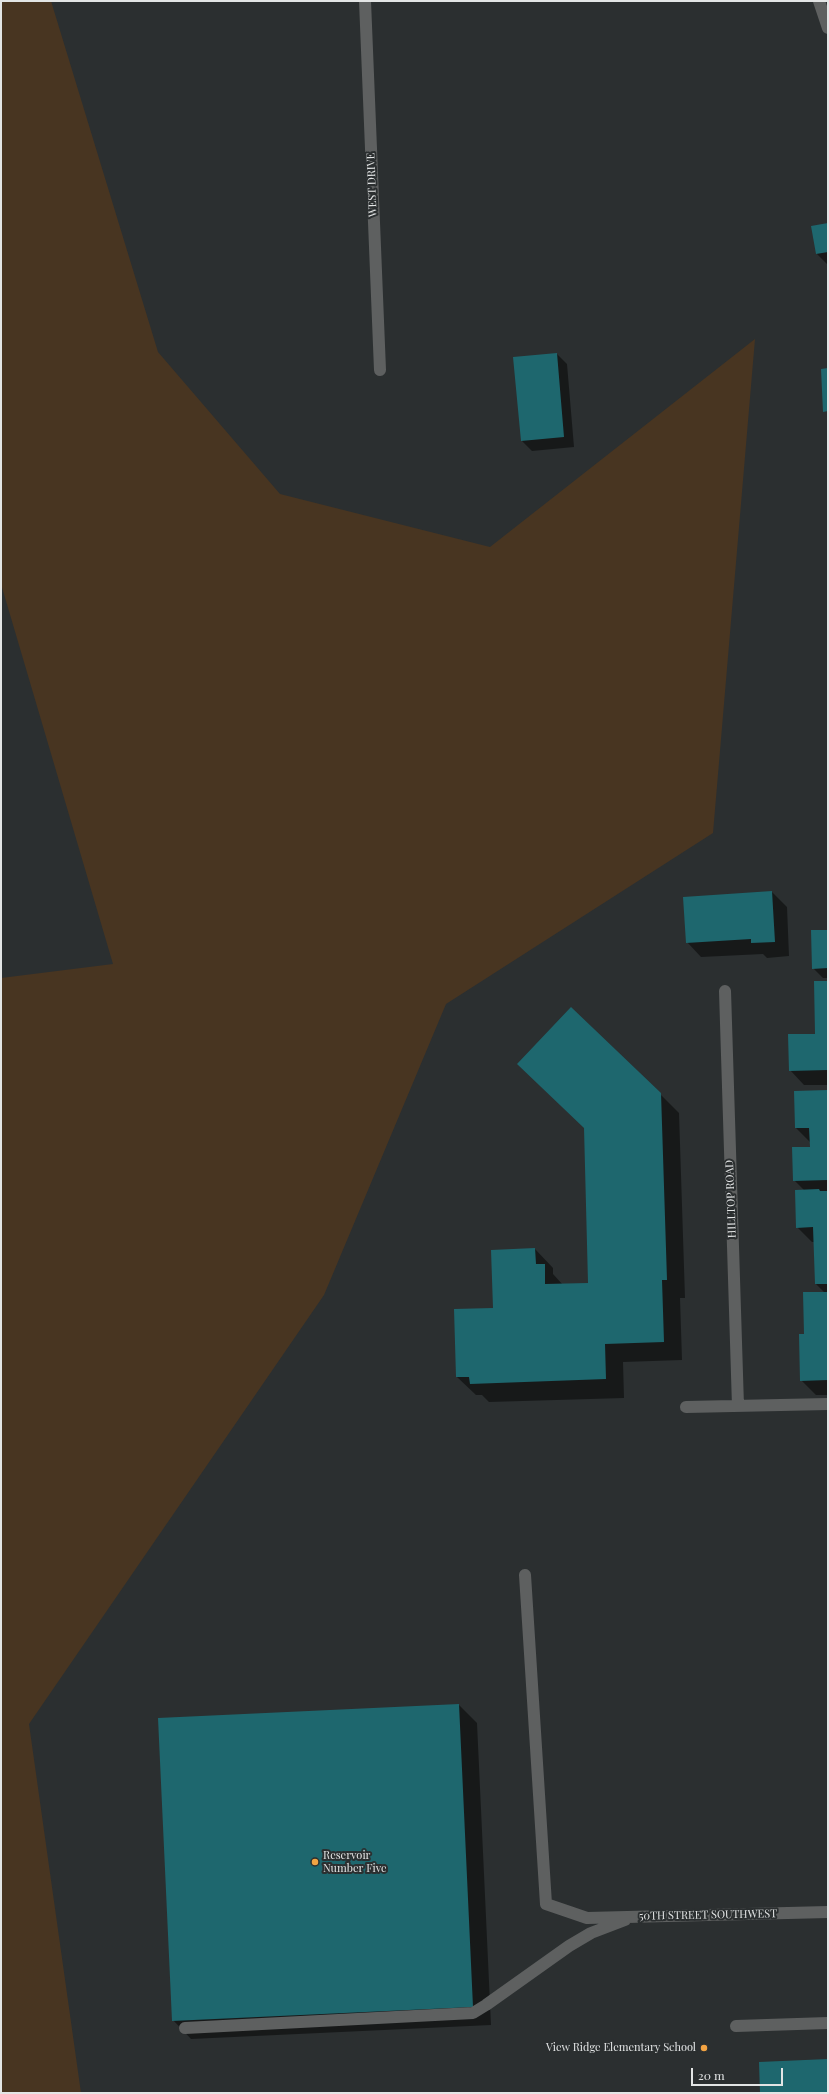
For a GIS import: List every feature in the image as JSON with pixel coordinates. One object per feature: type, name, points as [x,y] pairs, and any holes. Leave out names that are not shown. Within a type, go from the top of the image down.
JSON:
[{"type":"street","name":"WEST DRIVE","points":[[365,1],[380,370]]},
{"type":"street","points":[[819,1],[828,28]]},
{"type":"street","name":"HILLTOP ROAD","points":[[725,991],[738,1406]]},
{"type":"street","points":[[686,1407],[828,1404]]},
{"type":"street","name":"50TH STREET SOUTHWEST","points":[[525,1575],[546,1904],[587,1918],[828,1912]]},
{"type":"street","points":[[185,2028],[473,2013],[569,1946],[591,1933],[633,1916]]},
{"type":"street","points":[[736,2026],[828,2023]]},
{"type":"shaded area","points":[[1,1],[51,1],[158,352],[280,494],[490,547],[755,339],[713,833],[446,1004],[324,1295],[29,1724],[81,2093],[1,2093],[1,978],[113,964],[1,584]]},
{"type":"building","points":[[828,223],[828,252],[816,254],[811,226]]},
{"type":"building","points":[[557,353],[564,437],[521,441],[513,357]]},
{"type":"building","points":[[828,368],[828,411],[823,412],[821,369]]},
{"type":"building","points":[[772,891],[775,942],[751,943],[751,939],[686,943],[683,897]]},
{"type":"building","points":[[811,930],[828,930],[828,968],[812,969]]},
{"type":"building","points":[[814,981],[828,981],[828,1070],[789,1071],[788,1034],[815,1034]]},
{"type":"building","points":[[571,1007],[661,1093],[667,1280],[662,1280],[664,1342],[605,1344],[606,1379],[470,1384],[469,1377],[456,1377],[454,1309],[493,1308],[491,1250],[535,1248],[536,1264],[545,1264],[545,1284],[588,1283],[584,1128],[517,1064]]},
{"type":"building","points":[[828,1090],[828,1180],[793,1181],[792,1147],[810,1147],[809,1128],[795,1128],[794,1091]]},
{"type":"building","points":[[819,1189],[820,1191],[828,1191],[828,1284],[815,1284],[813,1227],[796,1228],[795,1190]]},
{"type":"building","points":[[803,1292],[828,1292],[828,1380],[800,1381],[799,1334],[804,1334]]},
{"type":"building","name":"Reservoir Number Five","points":[[459,1704],[473,2007],[172,2021],[158,1718]]},
{"type":"building","points":[[828,2059],[828,2093],[760,2093],[759,2062]]},
{"type":"place","name":"Reservoir Number Five","points":[[315,1862]]},
{"type":"place","name":"View Ridge Elementary School","points":[[704,2048]]}]
